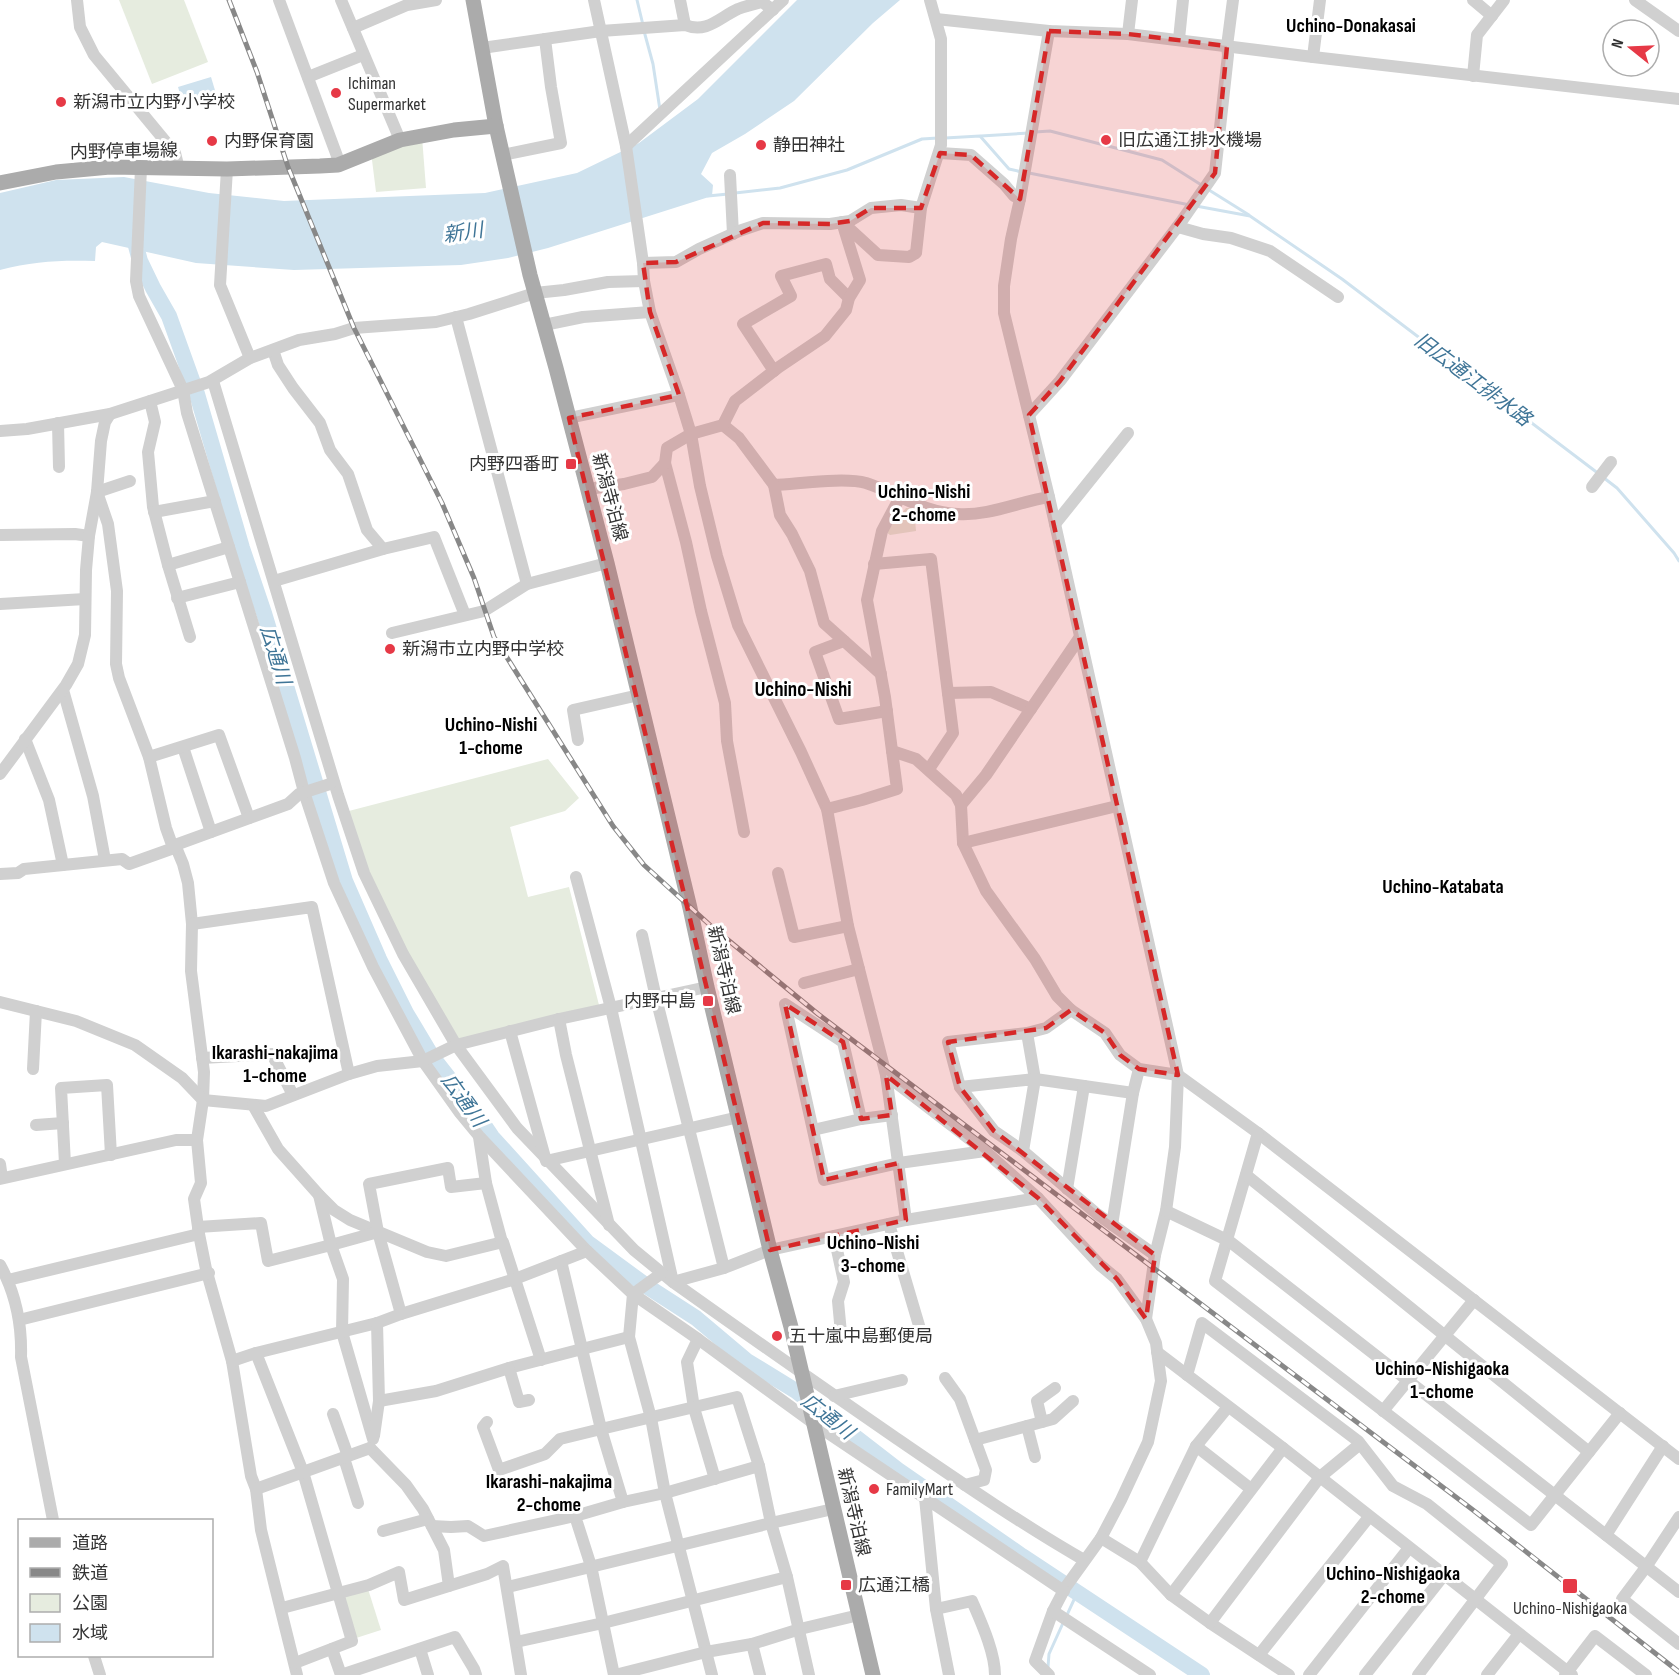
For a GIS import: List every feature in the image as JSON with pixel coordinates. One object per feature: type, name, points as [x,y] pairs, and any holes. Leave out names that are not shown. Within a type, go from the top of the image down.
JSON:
[{"type":"main road","points":[[473,0],[502,155]]},
{"type":"main road","name":"内野停車場線","points":[[0,183],[56,172],[110,167],[227,169],[338,165],[400,140],[454,130],[496,126]]},
{"type":"main road","name":"新潟寺泊線","points":[[502,155],[530,275],[607,562],[873,1675]]},
{"type":"street","points":[[77,0],[80,27],[94,55],[175,153],[179,169]]},
{"type":"street","points":[[279,0],[338,156],[338,165]]},
{"type":"street","points":[[341,0],[400,140]]},
{"type":"street","points":[[353,28],[406,2],[436,0]]},
{"type":"street","points":[[594,0],[626,146],[638,243],[650,312],[691,434],[702,497],[717,556],[738,625],[827,808],[848,926],[886,1075],[906,1220]]},
{"type":"street","points":[[680,0],[685,26]]},
{"type":"street","points":[[626,146],[783,0]]},
{"type":"street","points":[[842,222],[878,255],[909,257],[916,253],[921,208],[940,149],[941,39],[930,0]]},
{"type":"street","points":[[1128,33],[1132,0]]},
{"type":"street","points":[[1179,39],[1183,0]]},
{"type":"street","points":[[1029,415],[1060,381],[1180,224],[1215,173],[1233,0]]},
{"type":"street","points":[[1313,57],[1320,0]]},
{"type":"street","points":[[1473,0],[1492,16]]},
{"type":"street","points":[[1473,76],[1477,35],[1504,0]]},
{"type":"street","points":[[1635,0],[1679,31]]},
{"type":"street","points":[[482,48],[601,31],[685,26],[698,28],[713,25],[738,9],[762,2],[773,10]]},
{"type":"street","points":[[936,19],[1049,31],[1128,33],[1313,57],[1679,99]]},
{"type":"street","points":[[1049,31],[1036,113],[1011,239],[1004,286],[1004,313],[1055,524],[1179,1075],[1175,1147],[1166,1212],[1155,1255],[1146,1319]]},
{"type":"street","points":[[502,155],[561,143],[545,39]]},
{"type":"street","points":[[308,77],[363,55]]},
{"type":"street","points":[[940,149],[971,155],[1020,199]]},
{"type":"street","points":[[141,168],[136,281],[139,296],[184,390],[188,413],[334,883],[373,967],[426,1060],[460,1113],[478,1136],[587,1251],[633,1294],[925,1498],[1064,1590]]},
{"type":"street","points":[[227,169],[220,285],[250,358]]},
{"type":"street","points":[[730,175],[733,234]]},
{"type":"street","points":[[643,263],[676,262],[699,249],[762,223],[830,224],[850,221],[871,208],[901,204],[921,208]]},
{"type":"street","points":[[744,832],[727,741],[725,703],[665,463],[668,448],[691,434],[723,425],[735,401],[825,336],[846,310],[849,298],[860,280],[842,222]]},
{"type":"street","points":[[1180,224],[1203,234],[1231,238],[1270,250],[1338,297]]},
{"type":"street","points":[[774,371],[743,324],[791,296],[781,276],[826,264],[830,279],[849,298]]},
{"type":"street","points":[[0,434],[110,414],[211,382],[250,358],[299,340],[335,334],[354,328],[436,322],[535,293],[608,282],[644,281]]},
{"type":"street","points":[[544,325],[583,317],[650,312]]},
{"type":"street","points":[[456,317],[527,584]]},
{"type":"street","points":[[273,350],[278,365],[320,423],[330,450],[348,474],[368,530],[383,549]]},
{"type":"street","points":[[211,382],[363,873],[403,954],[455,1045],[517,1128],[546,1161],[609,1226],[662,1274],[802,1377],[1083,1562]]},
{"type":"street","points":[[569,418],[679,395]]},
{"type":"street","points":[[150,401],[154,422],[148,452],[154,512],[190,637]]},
{"type":"street","points":[[0,774],[63,690],[78,664],[85,635],[86,570],[97,492],[101,441],[105,422],[110,414]]},
{"type":"street","points":[[58,423],[59,467]]},
{"type":"street","points":[[723,425],[739,438],[774,485],[780,515],[810,571],[824,623],[881,674]]},
{"type":"street","points":[[1055,524],[1128,433]]},
{"type":"street","points":[[1592,487],[1611,462]]},
{"type":"street","points":[[588,489],[652,477],[665,463]]},
{"type":"street","points":[[774,485],[850,480],[865,483],[916,505],[957,514],[985,513],[1048,497]]},
{"type":"street","points":[[97,492],[130,482]]},
{"type":"street","points":[[97,492],[108,524],[117,591],[116,664],[119,678],[149,757],[166,828],[183,864],[188,883],[192,924],[191,971],[204,1072],[197,1140],[201,1183],[195,1199],[198,1231],[232,1361],[251,1476],[256,1489],[261,1530],[296,1669],[352,1641],[303,1472],[256,1353]]},
{"type":"street","points":[[827,808],[897,789],[887,711],[867,600],[882,531],[900,497]]},
{"type":"street","points":[[154,512],[215,501]]},
{"type":"street","points":[[1,535],[75,534],[89,536]]},
{"type":"street","points":[[274,581],[383,549],[434,537],[465,615]]},
{"type":"street","points":[[168,565],[229,547]]},
{"type":"street","points":[[874,564],[931,559],[953,733],[929,769]]},
{"type":"street","points":[[392,633],[484,611],[527,584],[607,562]]},
{"type":"street","points":[[177,598],[240,582]]},
{"type":"street","points":[[0,604],[86,598]]},
{"type":"street","points":[[961,805],[986,775],[1080,637]]},
{"type":"street","points":[[844,641],[815,652],[839,719],[887,711]]},
{"type":"street","points":[[63,690],[93,796],[105,860]]},
{"type":"street","points":[[948,693],[991,692],[1031,709]]},
{"type":"street","points":[[578,740],[573,711],[639,695]]},
{"type":"street","points":[[149,757],[219,735],[249,818]]},
{"type":"street","points":[[25,740],[49,800],[63,865]]},
{"type":"street","points":[[183,747],[211,832]]},
{"type":"street","points":[[892,751],[916,759],[956,795],[961,805],[963,843],[986,891],[1035,959],[1056,996],[1071,1010],[1106,1033],[1120,1055],[1139,1069],[1179,1075],[1258,1133],[1679,1459]]},
{"type":"street","points":[[0,874],[105,860],[122,859],[129,864],[288,804],[299,794],[330,784]]},
{"type":"street","points":[[963,843],[1118,806]]},
{"type":"street","points":[[777,873],[794,937],[848,926]]},
{"type":"street","points":[[576,877],[611,1008],[673,1282]]},
{"type":"street","points":[[192,924],[312,907],[349,1074]]},
{"type":"street","points":[[642,935],[724,1269]]},
{"type":"street","points":[[804,982],[859,969]]},
{"type":"street","points":[[0,1002],[75,1021],[135,1045],[182,1078],[202,1100],[266,1106],[349,1074],[378,1066],[426,1060],[455,1045],[559,1019],[707,987]]},
{"type":"street","points":[[861,1119],[843,1042],[785,1004],[824,1180],[899,1163],[985,1151]]},
{"type":"street","points":[[1071,1010],[1046,1028],[1027,1033],[948,1042],[960,1087],[994,1131],[1023,1151],[1112,1225],[1155,1255]]},
{"type":"street","points":[[33,1069],[36,1011]]},
{"type":"street","points":[[559,1019],[609,1226]]},
{"type":"street","points":[[510,1031],[546,1161]]},
{"type":"street","points":[[1023,1151],[1035,1079],[1027,1033]]},
{"type":"street","points":[[202,1058],[272,1054],[293,1095]]},
{"type":"street","points":[[1112,1225],[1133,1093],[1139,1069]]},
{"type":"street","points":[[886,1075],[985,1151],[1038,1198],[1100,1265],[1118,1279],[1146,1319],[1156,1343],[1161,1381],[1148,1442],[1101,1538],[1064,1590],[1053,1611],[1035,1661],[1049,1675]]},
{"type":"street","points":[[960,1087],[1035,1079],[1133,1093]]},
{"type":"street","points":[[65,1164],[61,1088],[107,1085],[111,1155]]},
{"type":"street","points":[[1067,1189],[1084,1086]]},
{"type":"street","points":[[253,1105],[278,1149],[334,1210],[350,1220],[427,1252],[446,1256],[502,1242]]},
{"type":"street","points":[[813,1130],[861,1119],[892,1115]]},
{"type":"street","points":[[546,1161],[739,1117]]},
{"type":"street","points":[[36,1125],[63,1123]]},
{"type":"street","points":[[1258,1133],[1215,1281],[1383,1411],[1531,1525],[1620,1413]]},
{"type":"street","points":[[478,1136],[486,1182],[502,1242],[541,1360]]},
{"type":"street","points":[[0,1164],[1,1178],[176,1140],[197,1140]]},
{"type":"street","points":[[401,1314],[378,1232],[369,1184],[448,1168],[451,1186],[486,1182]]},
{"type":"street","points":[[1246,1175],[1589,1452]]},
{"type":"street","points":[[319,1195],[331,1245],[344,1279],[342,1332],[371,1444],[423,1509],[444,1550],[449,1587]]},
{"type":"street","points":[[673,1282],[724,1269],[770,1250],[906,1220],[1038,1198]]},
{"type":"street","points":[[1166,1212],[1227,1240],[1679,1592]]},
{"type":"street","points":[[8,1280],[198,1231],[261,1223],[268,1261],[378,1232]]},
{"type":"street","points":[[889,1224],[923,1339]]},
{"type":"street","points":[[834,1236],[844,1282],[838,1300],[841,1333]]},
{"type":"street","points":[[232,1361],[377,1323],[515,1279],[587,1251]]},
{"type":"street","points":[[561,1261],[601,1429],[623,1502]]},
{"type":"street","points":[[0,1265],[8,1280],[19,1320],[22,1337],[21,1357],[53,1519]]},
{"type":"street","points":[[19,1320],[209,1273]]},
{"type":"street","points":[[633,1294],[662,1274]]},
{"type":"street","points":[[633,1294],[629,1337],[651,1418],[665,1493],[712,1675]]},
{"type":"street","points":[[1383,1411],[1474,1300]]},
{"type":"street","points":[[371,1444],[379,1401],[377,1323]]},
{"type":"street","points":[[1187,1375],[1202,1323],[1360,1444],[1393,1486],[1427,1504],[1502,1564],[1418,1675]]},
{"type":"street","points":[[379,1401],[436,1391],[509,1368],[629,1337]]},
{"type":"street","points":[[698,1339],[687,1362],[694,1408],[715,1479]]},
{"type":"street","points":[[1157,1352],[1283,1448],[1568,1674],[1595,1636],[1646,1675]]},
{"type":"street","points":[[509,1368],[519,1403]]},
{"type":"street","points":[[945,1378],[960,1399],[986,1470],[984,1480],[965,1485]]},
{"type":"street","points":[[834,1396],[902,1380]]},
{"type":"street","points":[[1042,1422],[1037,1401],[1055,1388]]},
{"type":"street","points":[[487,1422],[483,1427],[499,1470],[545,1454],[560,1439],[737,1397],[759,1466],[771,1522],[800,1629],[809,1675]]},
{"type":"street","points":[[975,1440],[1053,1419],[1073,1401]]},
{"type":"street","points":[[1140,1562],[1196,1446],[1228,1407]]},
{"type":"street","points":[[333,1414],[358,1503]]},
{"type":"street","points":[[1027,1426],[1035,1457]]},
{"type":"street","points":[[256,1489],[346,1457],[371,1444]]},
{"type":"street","points":[[1210,1623],[1320,1477],[1360,1444]]},
{"type":"street","points":[[1196,1446],[1251,1489]]},
{"type":"street","points":[[1606,1535],[1663,1446]]},
{"type":"street","points":[[1171,1595],[1283,1448]]},
{"type":"street","points":[[382,1531],[430,1523],[451,1527],[468,1526],[484,1536],[575,1516],[759,1466]]},
{"type":"street","points":[[925,1498],[936,1609],[949,1675]]},
{"type":"street","points":[[507,1587],[833,1509]]},
{"type":"street","points":[[575,1516],[591,1566],[615,1675],[705,1652],[752,1644],[800,1629],[859,1615]]},
{"type":"street","points":[[1259,1655],[1368,1516]]},
{"type":"street","points":[[1679,1517],[1622,1599],[1679,1644]]},
{"type":"street","points":[[1101,1538],[1140,1562],[1171,1595],[1289,1675]]},
{"type":"street","points":[[1309,1675],[1409,1548]]},
{"type":"street","points":[[282,1608],[369,1585],[399,1572],[404,1600],[487,1574],[503,1566],[521,1675]]},
{"type":"street","points":[[1365,1675],[1444,1575]]},
{"type":"street","points":[[516,1642],[603,1623],[787,1577]]},
{"type":"street","points":[[936,1609],[972,1601],[982,1624],[995,1667],[995,1675]]},
{"type":"street","points":[[1053,1611],[1150,1675]]},
{"type":"street","points":[[1487,1675],[1520,1634]]},
{"type":"street","points":[[332,1649],[341,1675],[455,1637],[476,1675]]},
{"type":"street","points":[[752,1644],[760,1675]]},
{"type":"street","points":[[420,1648],[428,1675]]},
{"type":"street","points":[[94,1657],[100,1675]]},
{"type":"highlighted area","points":[[1049,31],[1128,34],[1227,46],[1215,173],[1060,381],[1029,415],[1178,1075],[1139,1069],[1120,1055],[1105,1033],[1071,1010],[1046,1028],[948,1042],[960,1087],[994,1131],[1155,1255],[1146,1319],[1117,1279],[1038,1198],[886,1075],[892,1115],[861,1119],[843,1042],[785,1004],[824,1180],[899,1163],[906,1220],[770,1250],[569,418],[679,395],[650,312],[643,263],[676,262],[763,223],[830,224],[850,221],[871,208],[921,208],[940,153],[971,155],[1020,199]]},
{"type":"green space","points":[[119,0],[184,0],[208,62],[152,84]]},
{"type":"green space","points":[[422,137],[426,188],[376,192],[371,152]]},
{"type":"green space","points":[[906,508],[914,508],[916,531],[890,535],[886,532]]},
{"type":"green space","points":[[548,759],[579,798],[565,811],[510,827],[528,897],[569,887],[599,1005],[459,1039],[380,907],[345,812]]},
{"type":"green space","points":[[368,1589],[381,1630],[353,1639],[340,1597]]},
{"type":"water","name":"新川","points":[[797,0],[900,0],[873,23],[794,101],[712,153],[701,174],[713,185],[712,196],[548,248],[508,258],[461,265],[294,270],[196,263],[102,242],[96,247],[95,261],[48,262],[0,270],[0,193],[56,180],[124,177],[209,193],[284,201],[485,193],[577,173],[639,143],[698,99]]},
{"type":"water","points":[[211,77],[217,97],[184,107],[178,87]]},
{"type":"waterway","points":[[637,0],[643,25]]},
{"type":"waterway","points":[[644,31],[653,64],[660,110]]},
{"type":"waterway","name":"旧広通江排水路","points":[[1035,132],[1050,131],[1162,160],[1203,186]]},
{"type":"waterway","name":"旧広通江排水路","points":[[981,136],[1029,133]]},
{"type":"waterway","name":"旧広通江排水路","points":[[945,138],[980,136],[1009,169],[1022,172]]},
{"type":"waterway","name":"旧広通江排水路","points":[[735,193],[780,188],[847,170],[922,139],[938,138]]},
{"type":"waterway","name":"旧広通江排水路","points":[[1029,173],[1190,205]]},
{"type":"waterway","name":"旧広通江排水路","points":[[1209,190],[1249,215]]},
{"type":"waterway","name":"旧広通江排水路","points":[[708,196],[728,194]]},
{"type":"waterway","name":"旧広通江排水路","points":[[1196,206],[1250,216],[1342,279],[1599,474]]},
{"type":"waterway","name":"広通川","points":[[136,246],[140,261],[169,316],[197,394],[345,881],[379,959],[406,1013],[433,1058],[492,1137],[588,1243],[648,1287],[696,1318],[747,1361],[796,1391],[898,1470],[1022,1556],[1202,1675]]},
{"type":"waterway","name":"旧広通江排水路","points":[[1604,478],[1617,488],[1679,561]]},
{"type":"waterway","points":[[1066,1617],[1077,1593]]},
{"type":"waterway","points":[[1048,1667],[1049,1654],[1063,1623]]},
{"type":"railway","points":[[229,0],[257,72],[288,167],[354,328],[442,503],[474,578],[494,637],[613,826],[644,865],[711,926],[818,1014],[1473,1510],[1679,1672]]},
{"type":"place","name":"Ichiman Supermarket","points":[[336,93]]},
{"type":"place","name":"新潟市立内野小学校","points":[[61,102]]},
{"type":"place","name":"旧広通江排水機場","points":[[1106,140]]},
{"type":"place","name":"内野保育園","points":[[212,141]]},
{"type":"place","name":"静田神社","points":[[761,145]]},
{"type":"place","name":"内野四番町","points":[[571,464]]},
{"type":"place","name":"新潟市立内野中学校","points":[[390,649]]},
{"type":"place","name":"内野中島","points":[[708,1001]]},
{"type":"place","name":"五十嵐中島郵便局","points":[[777,1336]]},
{"type":"place","name":"FamilyMart","points":[[874,1489]]},
{"type":"place","name":"広通江橋","points":[[846,1585]]},
{"type":"place","name":"Uchino-Nishigaoka","points":[[1570,1586]]},
{"type":"district","name":"Uchino-Donakasai","points":[[1351,25]]},
{"type":"district","name":"Uchino-Nishi 2-chome","points":[[924,502]]},
{"type":"district","name":"Uchino-Nishi","points":[[803,689]]},
{"type":"district","name":"Uchino-Nishi 1-chome","points":[[491,736]]},
{"type":"district","name":"Uchino-Katabata","points":[[1443,886]]},
{"type":"district","name":"Ikarashi-nakajima 1-chome","points":[[275,1064]]},
{"type":"district","name":"Uchino-Nishi 3-chome","points":[[873,1254]]},
{"type":"district","name":"Uchino-Nishigaoka 1-chome","points":[[1442,1380]]},
{"type":"district","name":"Ikarashi-nakajima 2-chome","points":[[549,1492]]},
{"type":"district","name":"Uchino-Nishigaoka 2-chome","points":[[1393,1584]]}]
